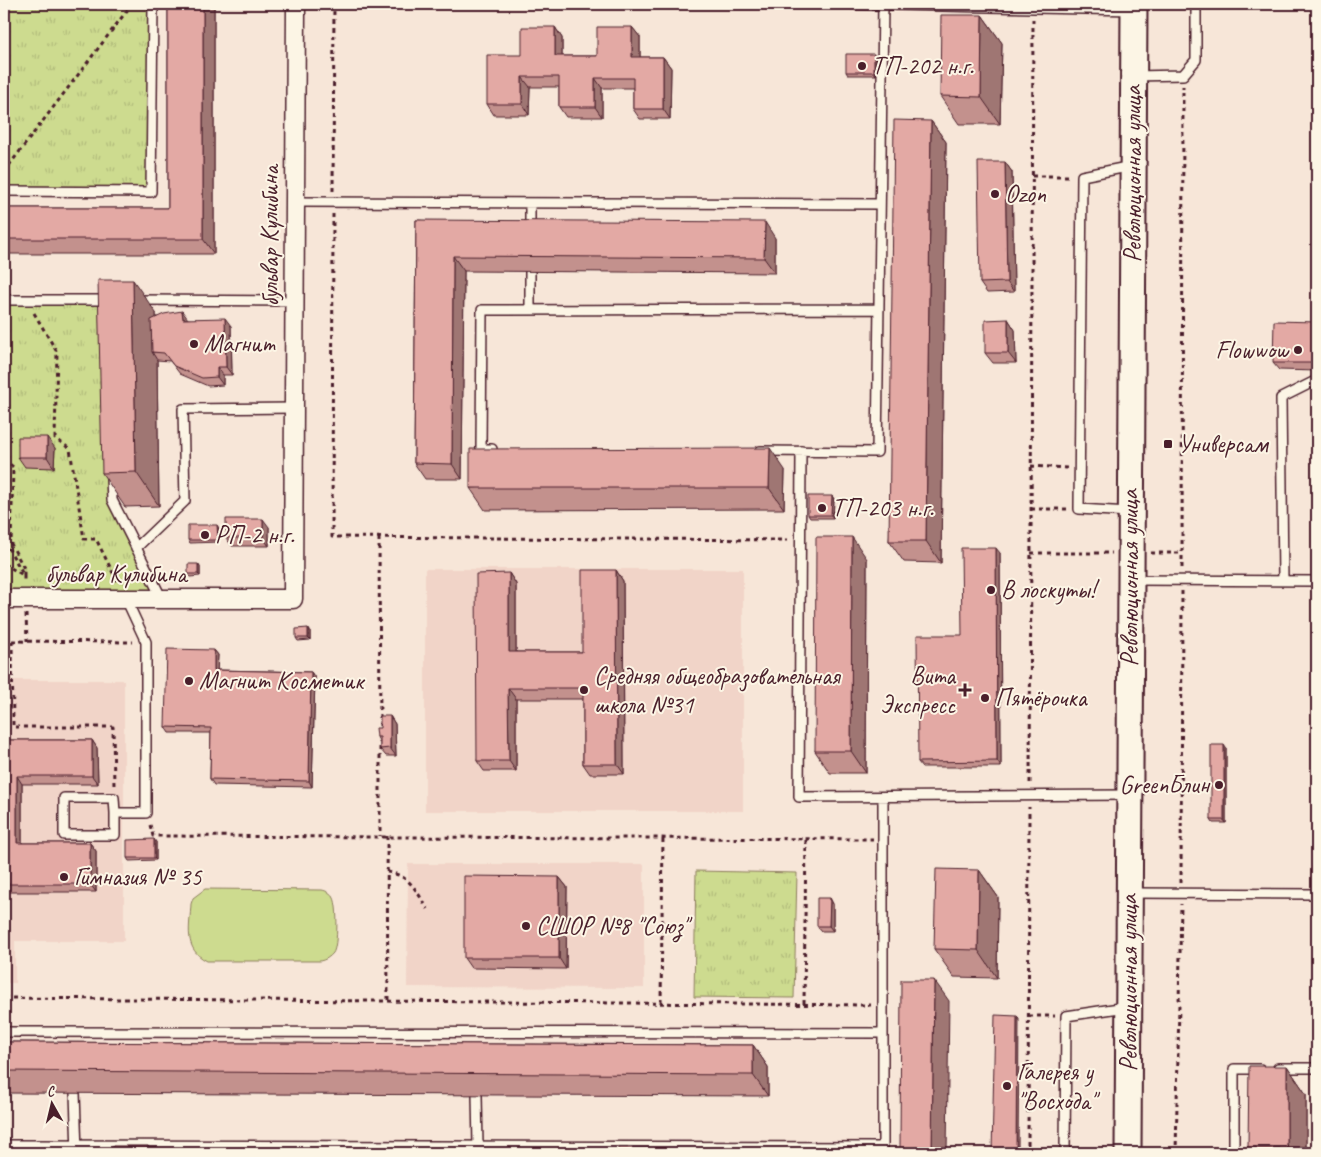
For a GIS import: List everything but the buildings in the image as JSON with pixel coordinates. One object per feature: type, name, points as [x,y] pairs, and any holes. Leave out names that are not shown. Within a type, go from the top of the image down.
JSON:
[{"type":"main road","name":"Революционная улица","points":[[1128,1153],[1134,7]]},
{"type":"street","name":"бульвар Кулибина","points":[[4,599],[293,599],[296,4]]},
{"type":"lane","points":[[4,191],[151,192],[153,4]]},
{"type":"lane","points":[[849,4],[1033,8],[1134,7]]},
{"type":"lane","points":[[751,451],[877,452],[883,4]]},
{"type":"lane","points":[[1133,76],[1183,75],[1196,60],[1196,4]]},
{"type":"lane","points":[[1130,512],[1079,509],[1079,468],[1082,176],[1133,166]]},
{"type":"lane","points":[[295,202],[880,204]]},
{"type":"lane","points":[[530,204],[530,236]]},
{"type":"lane","points":[[530,271],[530,310]]},
{"type":"lane","points":[[4,300],[107,305],[117,300]]},
{"type":"lane","points":[[127,300],[295,301]]},
{"type":"lane","points":[[501,449],[481,449],[482,310],[878,309]]},
{"type":"lane","points":[[1283,580],[1281,398],[1317,380]]},
{"type":"lane","points":[[136,548],[185,501],[183,409],[294,408]]},
{"type":"lane","points":[[801,451],[799,796],[1130,795]]},
{"type":"lane","points":[[111,471],[112,500],[162,599]]},
{"type":"lane","points":[[1130,580],[1317,581]]},
{"type":"lane","points":[[114,813],[146,813],[146,642],[126,599]]},
{"type":"lane","points":[[4,1145],[77,1149],[478,1146],[597,1150],[883,1150],[883,797]]},
{"type":"lane","points":[[64,798],[114,798],[114,813],[115,835],[64,835],[64,798]]},
{"type":"lane","points":[[1130,893],[1317,894]]},
{"type":"lane","points":[[1065,1153],[1066,1016],[1129,1007]]},
{"type":"lane","points":[[4,1032],[75,1036],[476,1037],[883,1033]]},
{"type":"lane","points":[[1234,1153],[1234,1069],[1317,1068]]},
{"type":"lane","points":[[75,1093],[77,1149]]},
{"type":"lane","points":[[477,1095],[478,1146]]},
{"type":"path","points":[[4,172],[132,4]]},
{"type":"path","points":[[334,4],[332,537],[800,540]]},
{"type":"path","points":[[1028,1153],[1033,8]]},
{"type":"path","points":[[1032,176],[1082,176]]},
{"type":"path","points":[[26,300],[57,352],[56,438],[70,449],[84,539],[96,539],[126,599]]},
{"type":"path","points":[[4,459],[13,467],[11,544],[24,568],[24,576],[4,564]]},
{"type":"path","points":[[1031,466],[1079,468]]},
{"type":"path","points":[[1031,509],[1079,509]]},
{"type":"path","points":[[379,538],[380,836]]},
{"type":"path","points":[[1031,553],[1182,553]]},
{"type":"path","points":[[4,641],[146,642]]},
{"type":"path","points":[[12,641],[13,727],[113,727],[114,798]]},
{"type":"path","points":[[146,813],[153,836],[883,839]]},
{"type":"path","points":[[387,836],[388,1000]]},
{"type":"path","points":[[661,1003],[663,837]]},
{"type":"path","points":[[804,1004],[806,838]]},
{"type":"path","points":[[387,872],[399,874],[408,879],[428,909]]},
{"type":"path","points":[[4,998],[883,1005]]},
{"type":"path","points":[[1029,1016],[1066,1016]]},
{"type":"shaded area","name":"Средняя общеобразовательная школа №31","points":[[425,569],[743,569],[743,811],[425,811]]},
{"type":"shaded area","name":"Гимназия № 35","points":[[4,680],[124,680],[124,941],[15,941],[15,983],[4,983]]},
{"type":"shaded area","name":"СШОР №8 \"Союз\"","points":[[408,864],[644,864],[644,988],[407,987]]},
{"type":"green space","points":[[4,4],[148,4],[147,187],[4,186]]},
{"type":"green space","points":[[4,302],[105,303],[110,501],[159,597],[4,596]]},
{"type":"green space","points":[[696,871],[797,873],[794,998],[694,997]]},
{"type":"green space","points":[[205,889],[322,890],[327,892],[334,898],[336,909],[337,935],[335,949],[327,958],[320,961],[207,961],[194,950],[191,944],[189,929],[193,898]]},
{"type":"place","name":"ТП-202 н.г.","points":[[862,66]]},
{"type":"place","name":"Ozon","points":[[995,194]]},
{"type":"place","name":"Магнит","points":[[194,344]]},
{"type":"place","name":"Flowwow","points":[[1298,350]]},
{"type":"place","name":"Универсам","points":[[1168,444]]},
{"type":"place","name":"ТП-203 н.г.","points":[[822,508]]},
{"type":"place","name":"РП-2 н.г.","points":[[205,535]]},
{"type":"place","name":"В лоскуты!","points":[[991,590]]},
{"type":"place","name":"Магнит Косметик","points":[[189,681]]},
{"type":"place","name":"Средняя общеобразовательная школа №31","points":[[584,690]]},
{"type":"place","name":"Вита Экспресс","points":[[965,690]]},
{"type":"place","name":"Пятёрочка","points":[[985,698]]},
{"type":"place","name":"GreenБлин","points":[[1219,785]]},
{"type":"place","name":"Гимназия № 35","points":[[64,877]]},
{"type":"place","name":"СШОР №8 \"Союз\"","points":[[526,926]]},
{"type":"place","name":"Галерея у \"Восхода\"","points":[[1007,1086]]}]
